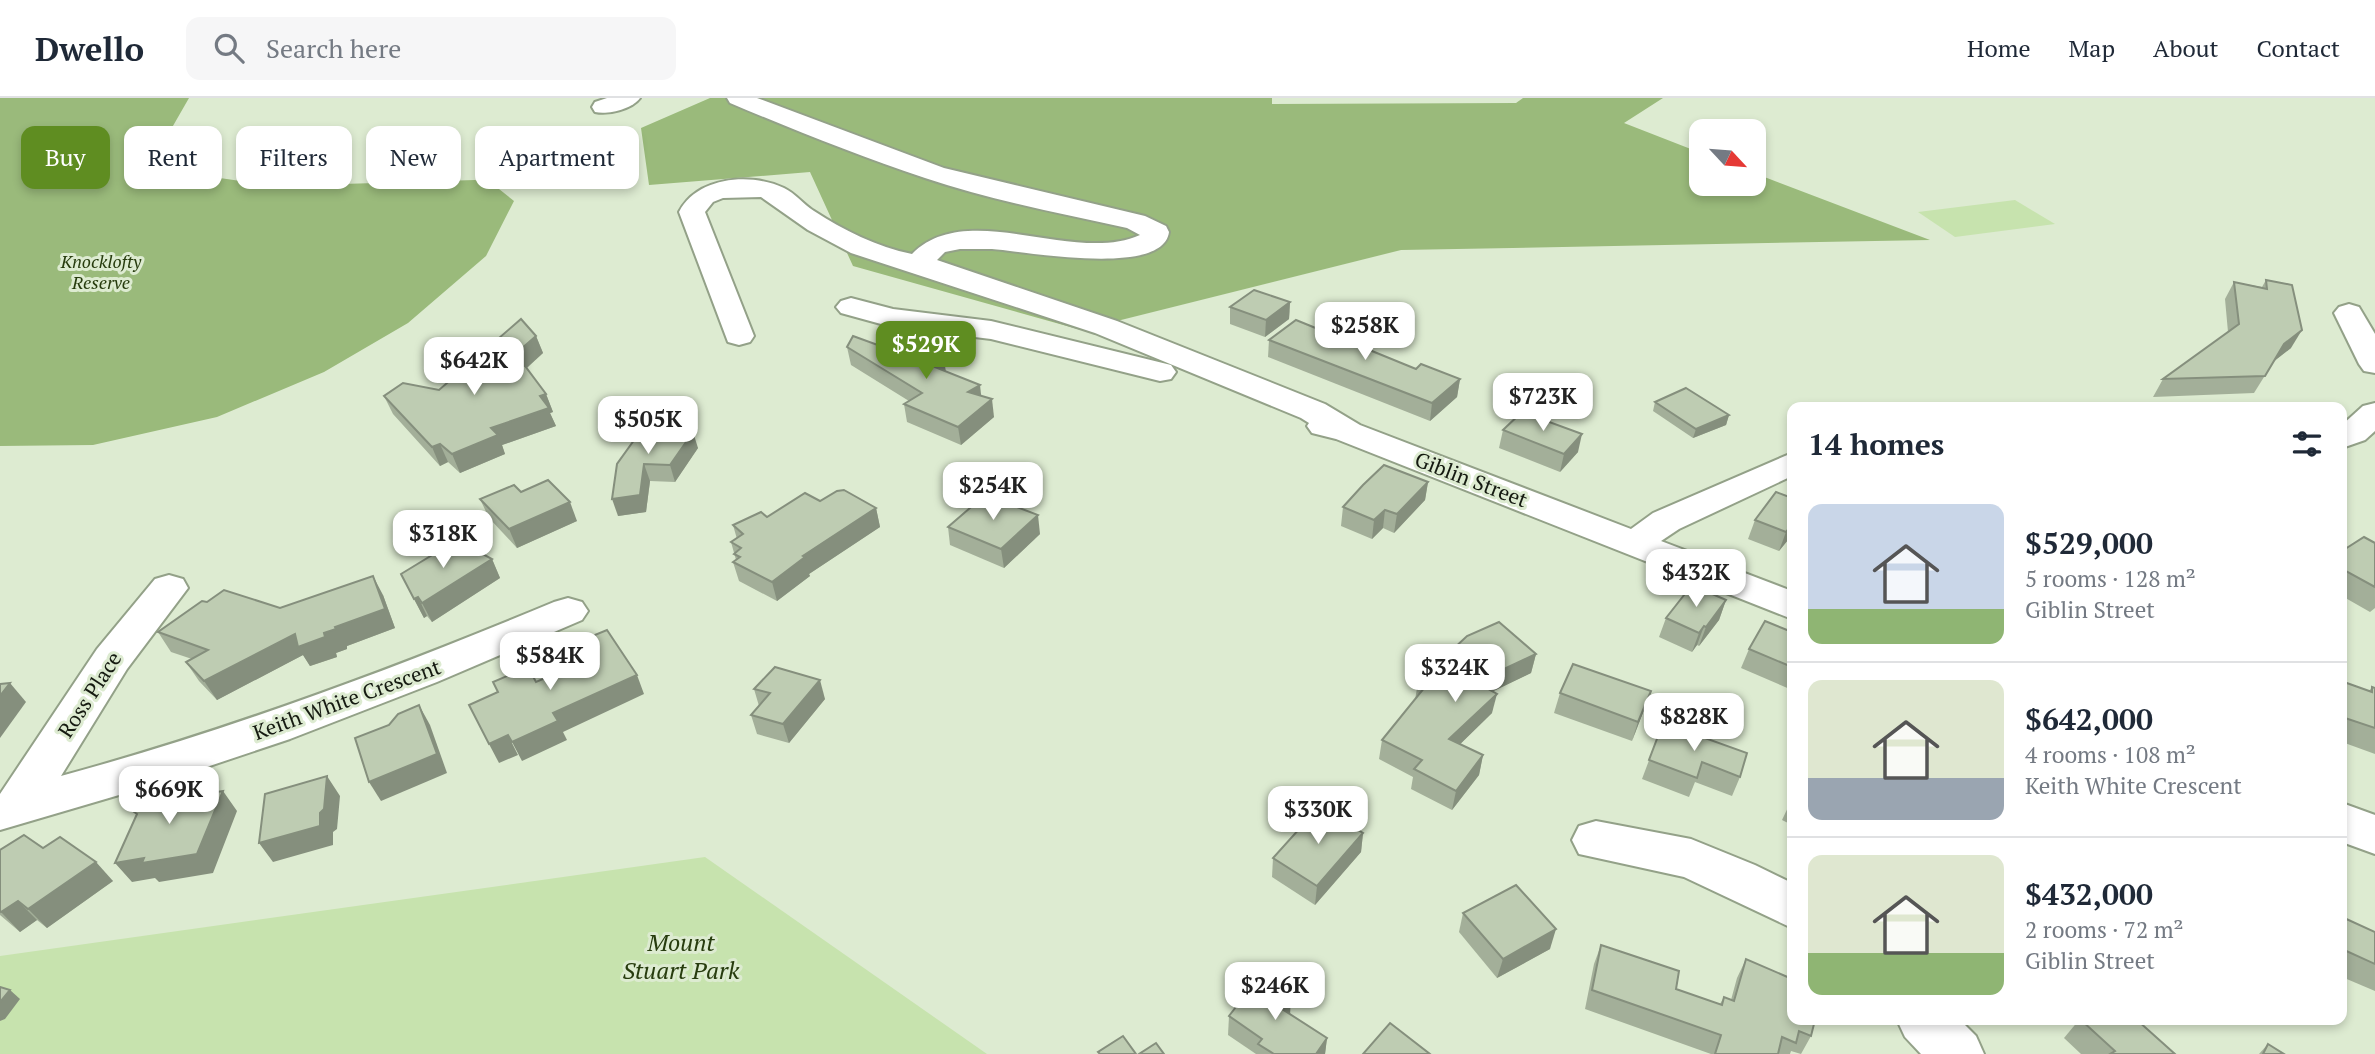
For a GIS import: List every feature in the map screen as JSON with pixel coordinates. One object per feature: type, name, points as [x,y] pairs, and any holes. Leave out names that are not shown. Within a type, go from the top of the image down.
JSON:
[{"type":"street","points":[[603,107],[629,98]]},
{"type":"street","points":[[738,98],[935,173],[1012,194],[1136,222],[1156,232],[1155,238],[1149,244],[1137,250],[1123,251],[955,241],[930,250],[920,261],[923,265]]},
{"type":"street","points":[[739,336],[692,212],[694,205],[702,197],[734,188],[770,191],[835,235],[864,249],[923,265],[1077,316],[1159,360]]},
{"type":"street","points":[[851,307],[892,318],[991,330],[1159,360]]},
{"type":"street","points":[[2349,313],[2375,364]]},
{"type":"street","name":"Giblin Street","points":[[1159,360],[1296,419],[1348,432],[1787,604]]},
{"type":"street","points":[[2347,436],[2375,413]]},
{"type":"street","points":[[1637,545],[1647,533],[1666,521],[1787,465]]},
{"type":"street","name":"Ross Place","points":[[9,809],[112,659],[169,588]]},
{"type":"street","name":"Keith White Crescent","points":[[9,809],[174,762],[315,713],[436,668],[568,611]]},
{"type":"street","points":[[2347,824],[2375,835]]},
{"type":"street","points":[[1596,840],[1691,859],[1787,904]]},
{"type":"street","points":[[1929,1025],[1957,1054]]},
{"type":"green space","name":"Knocklofty Reserve","points":[[0,98],[189,98],[173,126],[124,126],[124,189],[222,189],[222,178],[236,180],[236,189],[352,189],[352,184],[366,183],[366,189],[461,189],[461,180],[475,180],[475,189],[499,189],[514,201],[486,256],[408,323],[324,372],[217,417],[93,445],[0,446]]},
{"type":"green space","points":[[710,98],[1272,98],[1272,104],[1516,103],[1523,98],[1663,98],[1624,123],[1689,148],[1689,196],[1766,196],[1766,178],[1930,240],[1401,250],[1081,330],[853,266],[810,172],[649,185],[641,128]]},
{"type":"green space","points":[[2015,200],[2055,224],[1955,237],[1918,212]]},
{"type":"green space","name":"Mount Stuart Park","points":[[705,857],[987,1054],[0,1054],[0,956]]},
{"type":"building","points":[[2266,280],[2292,285],[2302,330],[2284,344],[2265,376],[2163,379],[2239,324],[2234,282],[2267,289]]},
{"type":"building","points":[[1254,290],[1290,302],[1266,320],[1230,307]]},
{"type":"building","points":[[521,319],[536,336],[505,363],[525,366],[546,394],[540,396],[549,408],[491,428],[498,435],[452,454],[440,444],[432,447],[384,396],[403,383],[439,390]]},
{"type":"building","points":[[1296,320],[1416,369],[1421,364],[1460,379],[1432,403],[1269,340]]},
{"type":"building","points":[[853,336],[894,351],[913,342],[944,360],[932,366],[980,385],[968,392],[992,399],[958,427],[904,404],[922,393],[847,347]]},
{"type":"building","points":[[1686,388],[1729,415],[1696,429],[1655,402]]},
{"type":"building","points":[[1522,412],[1582,434],[1564,454],[1503,430]]},
{"type":"building","points":[[650,418],[650,422],[679,423],[674,430],[693,432],[670,465],[644,464],[640,495],[612,499],[617,464]]},
{"type":"building","points":[[1384,465],[1428,482],[1397,514],[1385,510],[1374,520],[1343,507],[1363,485]]},
{"type":"building","points":[[548,480],[570,502],[509,529],[480,499],[514,485],[521,492]]},
{"type":"building","points":[[844,490],[876,508],[803,556],[805,557],[772,582],[733,562],[740,557],[734,554],[741,548],[731,542],[743,534],[733,525],[761,512],[767,517],[805,493],[820,501]]},
{"type":"building","points":[[1776,492],[1787,496],[1786,532],[1755,520]]},
{"type":"building","points":[[985,495],[1038,515],[1001,549],[948,527]]},
{"type":"building","points":[[2364,537],[2375,543],[2375,587],[2347,572],[2347,548]]},
{"type":"building","points":[[457,540],[492,559],[422,603],[418,597],[414,599],[401,574]]},
{"type":"building","points":[[373,576],[385,609],[335,627],[336,629],[324,633],[325,637],[298,647],[295,634],[204,681],[186,662],[208,650],[158,632],[202,601],[207,602],[224,590],[280,608]]},
{"type":"building","points":[[1692,585],[1726,600],[1699,633],[1666,618]]},
{"type":"building","points":[[1765,621],[1787,630],[1787,665],[1749,649]]},
{"type":"building","points":[[1499,622],[1536,654],[1476,682],[1497,694],[1449,739],[1483,755],[1456,791],[1414,769],[1422,760],[1382,740],[1425,687],[1418,682],[1467,636]]},
{"type":"building","points":[[607,630],[637,675],[553,713],[558,721],[512,742],[508,735],[489,744],[469,705],[498,692],[493,682],[528,667],[536,682],[585,661],[580,652],[589,648],[585,639]]},
{"type":"building","points":[[1573,664],[1651,691],[1638,722],[1560,693]]},
{"type":"building","points":[[775,667],[820,680],[783,724],[751,715],[770,693],[754,689]]},
{"type":"building","points":[[10,683],[0,696],[0,684]]},
{"type":"building","points":[[2347,683],[2372,692],[2372,687],[2375,688],[2375,728],[2347,719]]},
{"type":"building","points":[[419,705],[437,754],[369,782],[355,738],[389,725],[398,714]]},
{"type":"building","points":[[1663,723],[1747,753],[1740,777],[1702,762],[1697,778],[1649,760]]},
{"type":"building","points":[[327,776],[320,826],[259,843],[265,794]]},
{"type":"building","points":[[164,787],[179,798],[223,791],[197,854],[142,863],[144,858],[115,863],[137,814],[130,809]]},
{"type":"building","points":[[1319,807],[1363,833],[1317,886],[1273,858]]},
{"type":"building","points":[[24,835],[43,848],[60,837],[96,862],[28,909],[18,901],[1,912],[0,850]]},
{"type":"building","points":[[1516,885],[1556,929],[1503,959],[1463,913]]},
{"type":"building","points":[[2347,919],[2375,932],[2375,964],[2347,951]]},
{"type":"building","points":[[1601,945],[1679,971],[1676,989],[1722,1005],[1724,997],[1734,1001],[1746,959],[1787,977],[1787,1025],[1814,1025],[1811,1036],[1799,1031],[1796,1043],[1782,1037],[1778,1054],[1715,1054],[1721,1035],[1592,990]]},
{"type":"building","points":[[1259,977],[1291,997],[1282,1009],[1327,1038],[1316,1054],[1274,1054],[1258,1044],[1262,1039],[1229,1016]]},
{"type":"building","points":[[0,987],[10,990],[0,1002]]},
{"type":"building","points":[[1390,1023],[1430,1054],[1363,1054]]},
{"type":"building","points":[[2086,1025],[2143,1025],[2175,1054],[2110,1054],[2115,1051]]},
{"type":"building","points":[[1123,1036],[1136,1054],[1098,1052]]},
{"type":"building","points":[[1156,1043],[1164,1054],[1139,1054]]},
{"type":"building","points":[[2268,1044],[2284,1054],[2263,1054]]}]
